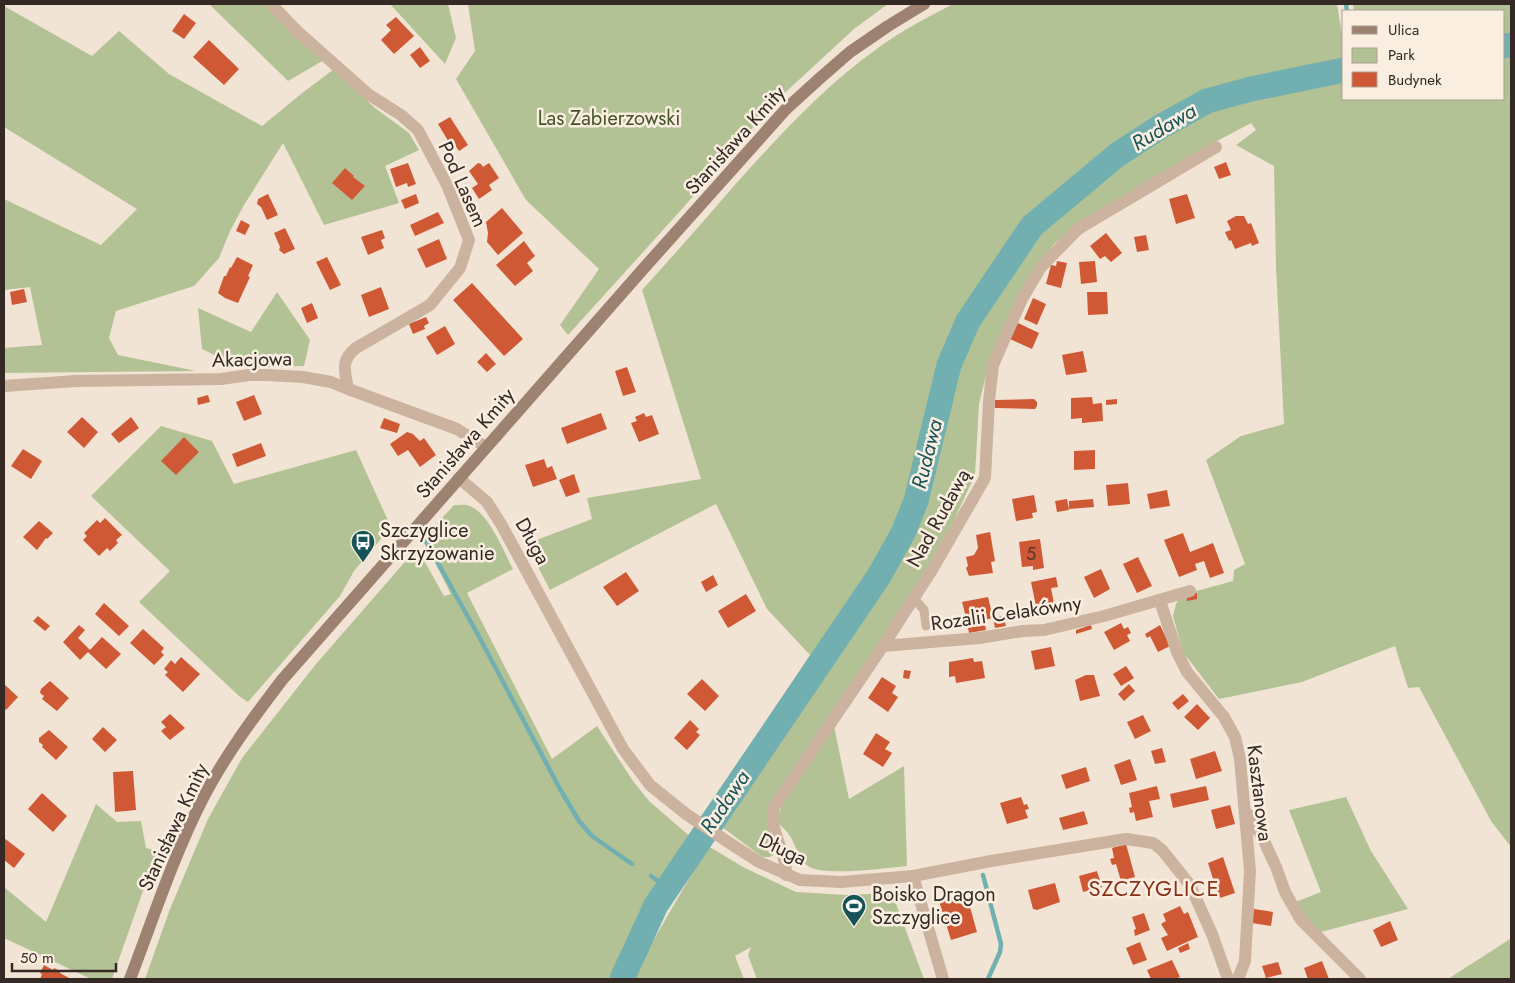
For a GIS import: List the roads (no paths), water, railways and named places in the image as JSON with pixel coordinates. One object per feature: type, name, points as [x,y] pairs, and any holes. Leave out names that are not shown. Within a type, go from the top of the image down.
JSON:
[{"type":"main road","name":"Stanisława Kmity","points":[[130,979],[181,846],[210,786],[239,739],[288,674],[486,447],[742,158],[797,99],[830,68],[862,44],[924,4]]},
{"type":"street","name":"Pod Lasem","points":[[271,4],[368,94],[401,115],[418,130],[447,185],[468,240],[460,268],[430,305],[348,354],[344,369],[348,389]]},
{"type":"street","name":"Nad Rudawą","points":[[786,875],[784,858],[772,819],[774,807],[914,598],[985,478],[993,365],[1022,299],[1041,267],[1078,229],[1216,147]]},
{"type":"street","name":"Akacjowa","points":[[4,386],[76,381],[221,379],[249,375],[303,377],[331,382],[457,429],[486,447]]},
{"type":"street","name":"Długa","points":[[460,478],[487,502],[502,524],[623,749],[650,784],[686,814],[731,844],[760,862],[800,880],[841,882],[913,876],[1012,857],[1126,839],[1153,843],[1162,850],[1190,885],[1212,934],[1228,979]]},
{"type":"street","name":"Rozalii Celakówny","points":[[883,646],[979,638],[1023,631],[1044,630],[1104,616],[1190,591]]},
{"type":"street","name":"Kasztanowa","points":[[1160,601],[1177,652],[1187,672],[1224,717],[1235,737],[1240,759],[1250,871],[1245,961],[1238,979]]},
{"type":"street","points":[[1245,809],[1263,838],[1285,892],[1301,920],[1360,979]]},
{"type":"street","points":[[913,876],[943,979]]},
{"type":"lane","points":[[914,598],[924,610],[926,626]]},
{"type":"waterway","points":[[1346,4],[1347,10]]},
{"type":"waterway","name":"Rudawa","points":[[1505,46],[1511,45]]},
{"type":"waterway","name":"Rudawa","points":[[622,979],[656,905],[879,576],[903,533],[916,501],[949,365],[968,321],[1032,226],[1117,155],[1160,127],[1207,101],[1251,89],[1342,70]]},
{"type":"waterway","points":[[424,538],[579,821],[592,836],[632,864]]},
{"type":"waterway","points":[[983,875],[1001,944],[1000,952],[988,979]]},
{"type":"waterway","points":[[651,876],[668,888]]},
{"type":"place","name":"Szczyglice Skrzyżowanie","points":[[363,563]]},
{"type":"place","name":"Boisko Dragon Szczyglice","points":[[854,927]]},
{"type":"district","name":"SZCZYGLICE","points":[[1154,888]]},
{"type":"park label","name":"Las Zabierzowski","points":[[609,118]]}]
